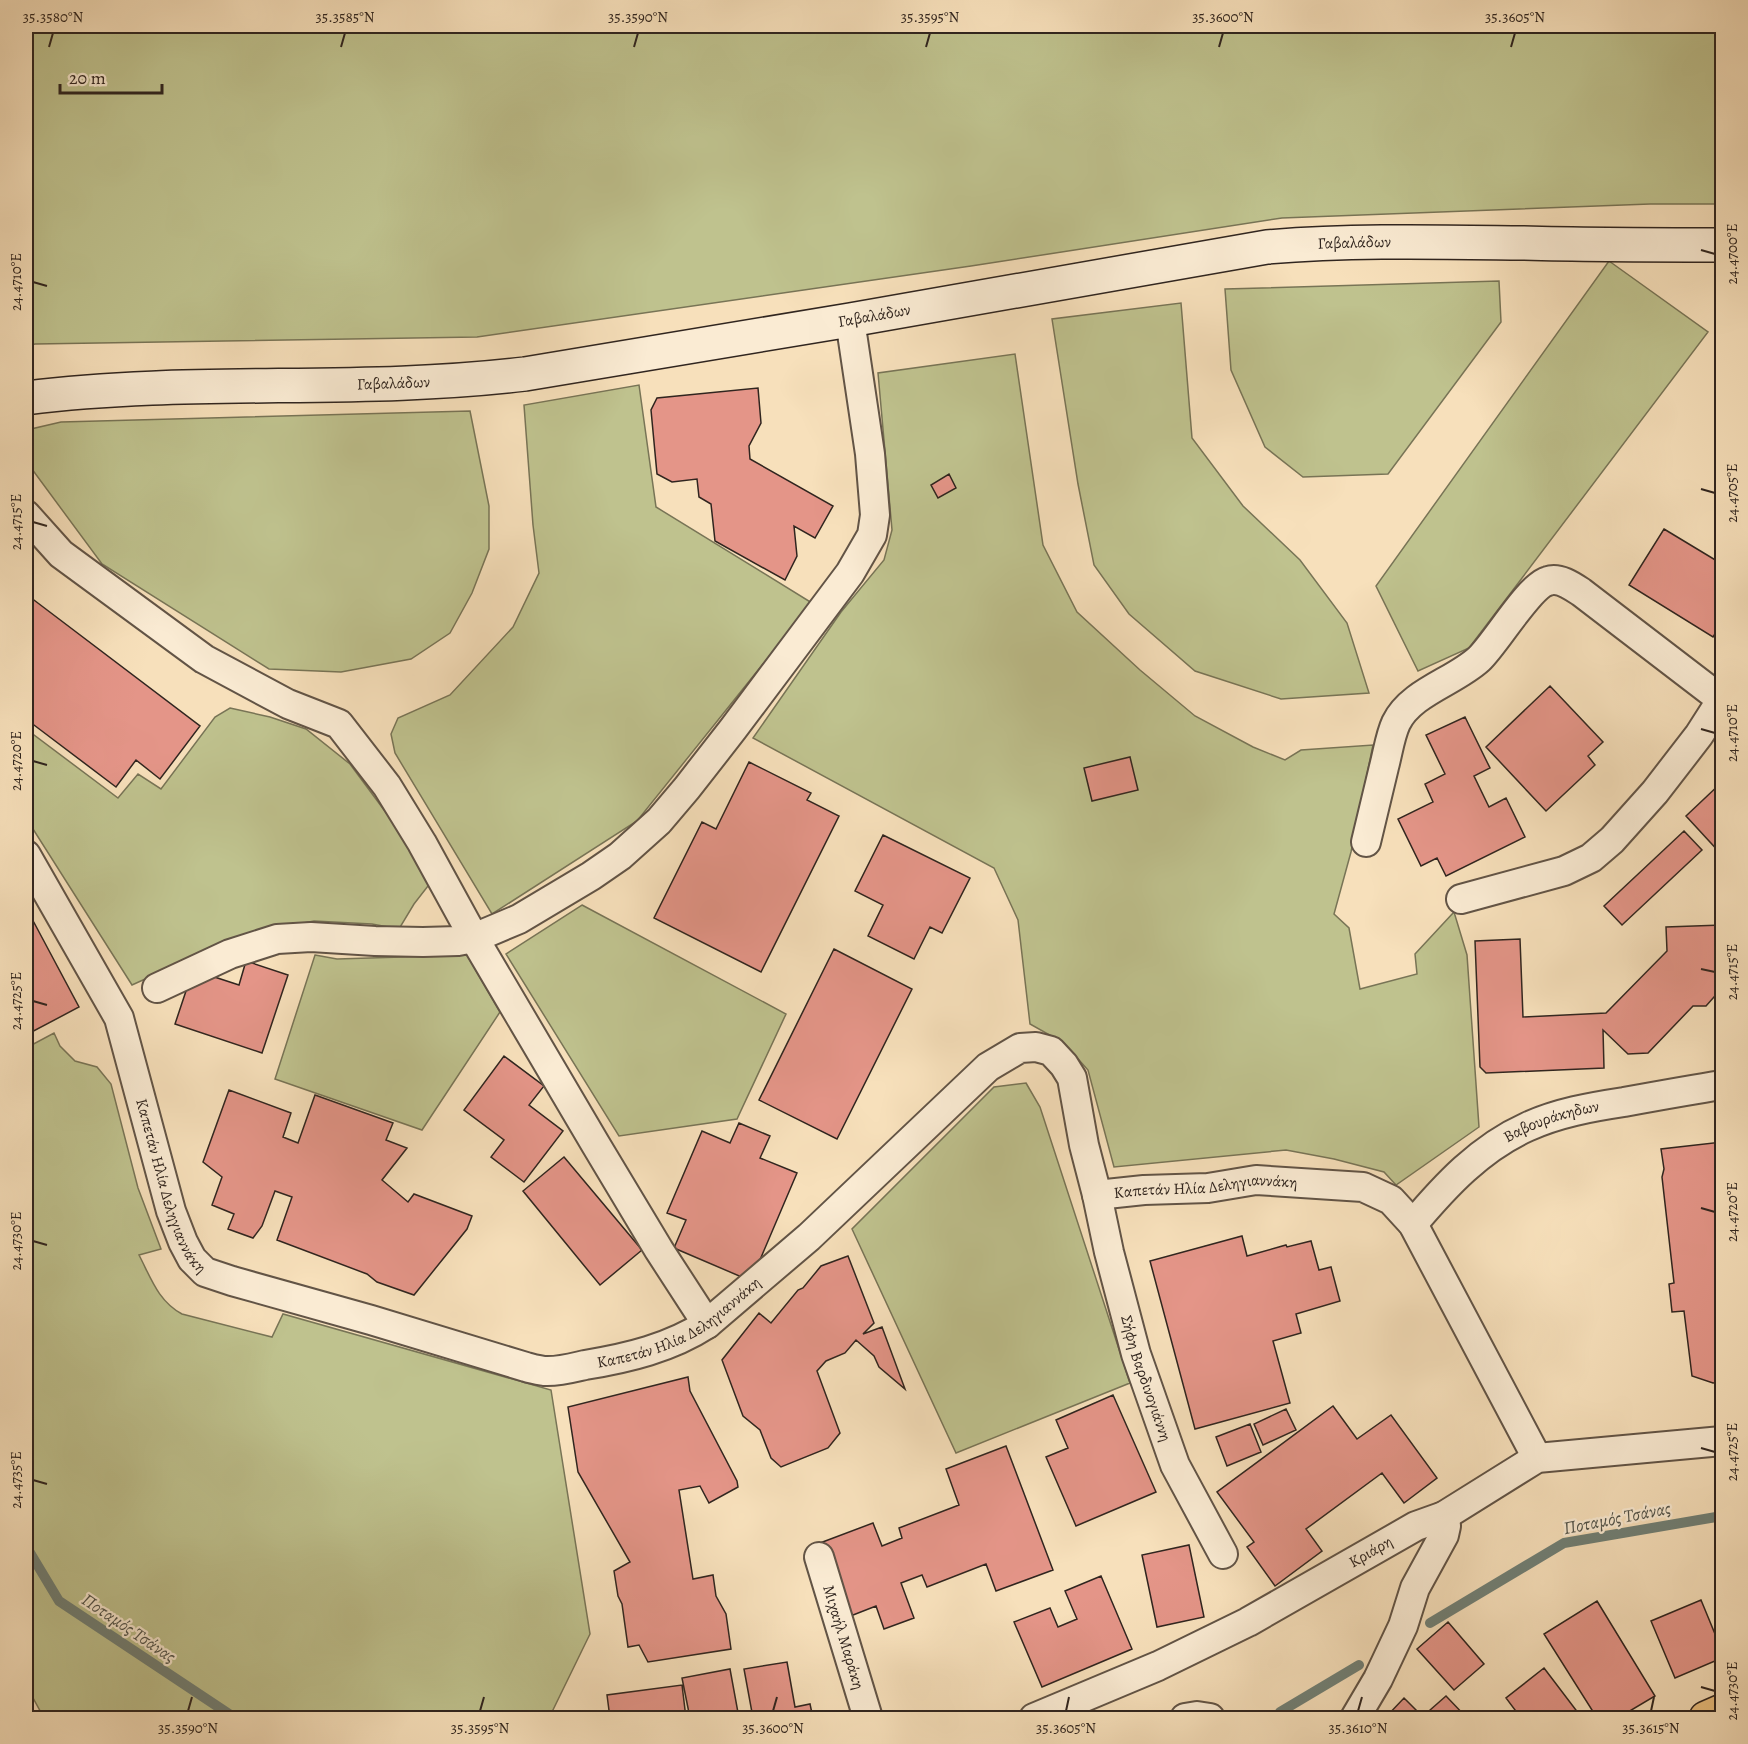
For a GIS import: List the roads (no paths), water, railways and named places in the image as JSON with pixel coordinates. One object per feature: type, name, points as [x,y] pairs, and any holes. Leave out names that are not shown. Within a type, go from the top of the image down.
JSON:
[{"type":"main road","points":[[1706,1719],[1722,1711]]},
{"type":"street","name":"Γαβαλάδων","points":[[26,399],[135,390],[486,379],[850,320],[1278,246],[1400,241],[1722,245]]},
{"type":"street","points":[[157,988],[230,954],[277,939],[311,937],[406,942],[474,938],[519,919],[583,881],[620,856],[659,821],[733,729],[850,573],[872,535],[875,499],[850,320]]},
{"type":"street","points":[[26,514],[62,554],[204,659],[288,704],[339,724],[387,786],[422,843],[474,938],[653,1240],[707,1324]]},
{"type":"street","points":[[1366,842],[1396,722],[1415,700],[1478,661],[1530,594],[1548,580],[1562,582],[1581,592],[1722,700],[1654,792],[1612,840],[1591,858],[1564,871],[1461,899]]},
{"type":"street","name":"Καπετάν Ηλία Δεληγιαννάκη","points":[[26,855],[118,1018],[171,1211],[192,1259],[205,1272],[526,1367],[544,1371],[601,1363],[660,1347],[689,1336],[707,1324],[809,1237],[988,1067],[1020,1048],[1036,1047],[1051,1051],[1072,1078],[1084,1145],[1097,1195],[1144,1190],[1208,1188],[1256,1180],[1363,1187],[1391,1200],[1413,1224],[1537,1458]]},
{"type":"street","name":"Βαβουράκηδων","points":[[1413,1224],[1461,1170],[1510,1135],[1528,1126],[1593,1107],[1722,1084]]},
{"type":"street","name":"Σήφη Βαρδινογιάννη","points":[[1097,1195],[1109,1252],[1136,1354],[1175,1465],[1223,1554]]},
{"type":"street","name":"Κριάρη","points":[[1034,1719],[1158,1666],[1248,1622],[1416,1526],[1444,1516],[1537,1458],[1722,1441]]},
{"type":"street","points":[[1355,1719],[1378,1679],[1403,1626],[1415,1588],[1444,1535],[1446,1526],[1444,1516]]},
{"type":"street","name":"Μιχαήλ Μαράκη","points":[[819,1557],[868,1719]]},
{"type":"street","points":[[1185,1719],[1197,1716],[1210,1719]]},
{"type":"waterway","name":"Ποταμός Τσάνας","points":[[1430,1623],[1564,1543],[1722,1516]]},
{"type":"waterway","name":"Ποταμός Τσάνας","points":[[26,1546],[59,1601],[235,1718]]},
{"type":"waterway","name":"Ποταμός Τσάνας","points":[[1280,1712],[1359,1665]]}]
